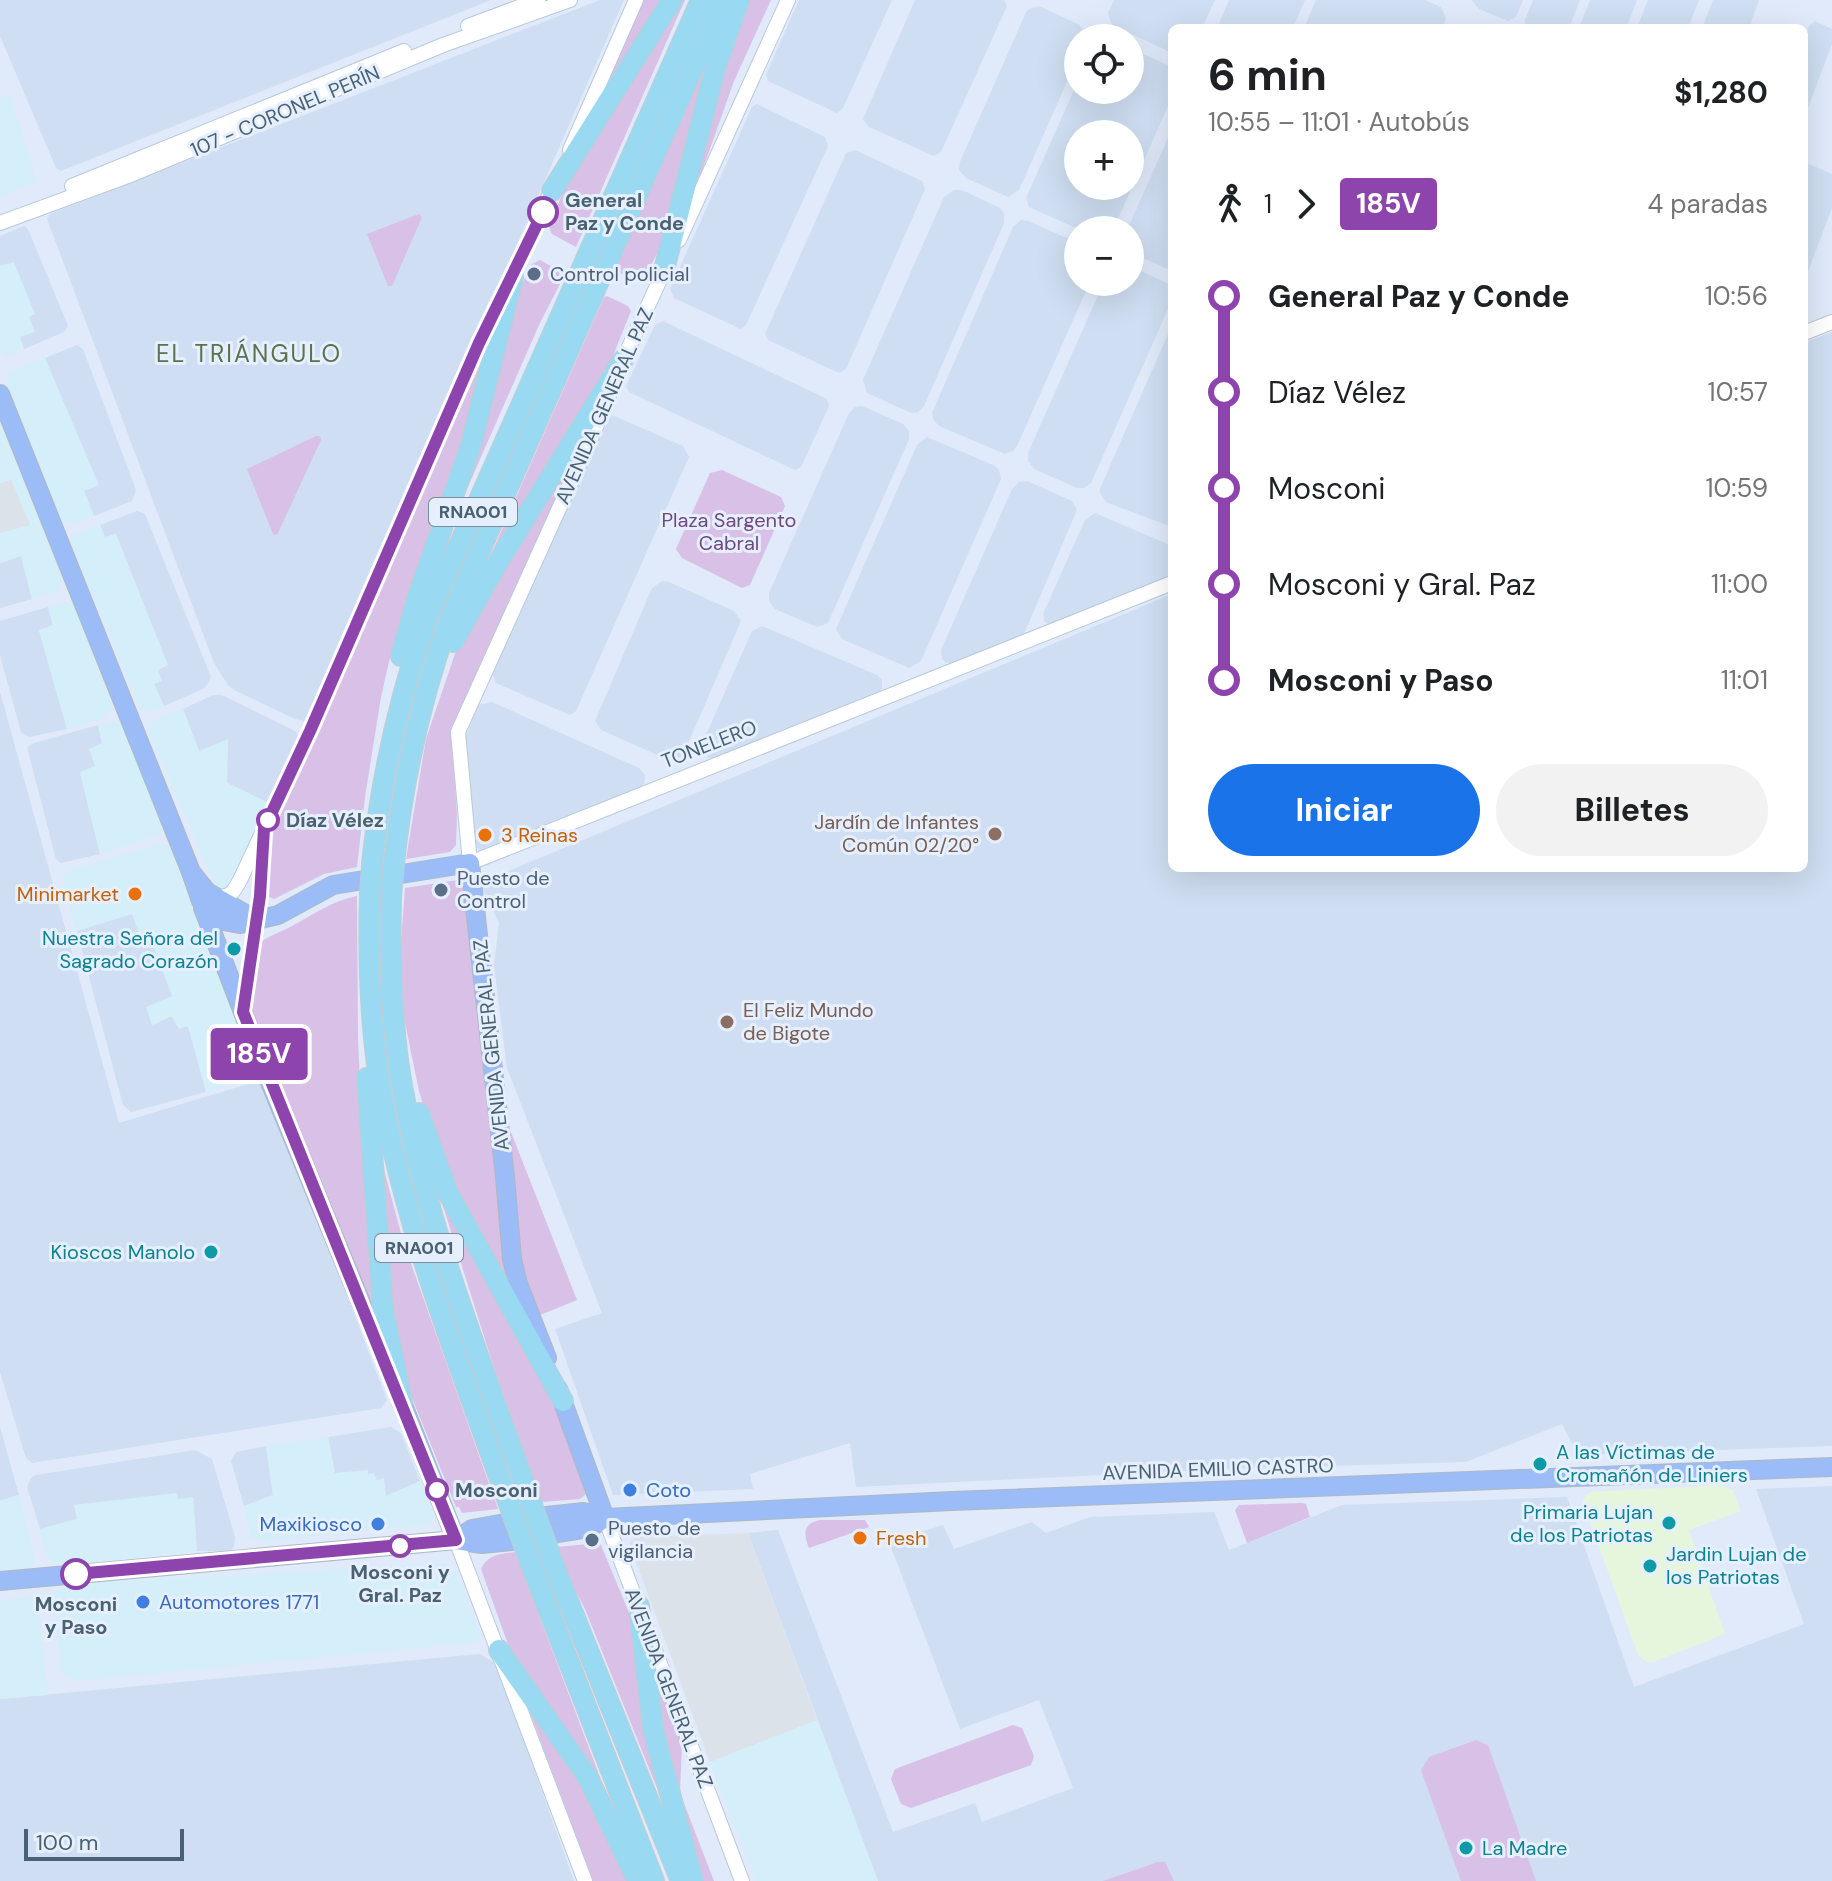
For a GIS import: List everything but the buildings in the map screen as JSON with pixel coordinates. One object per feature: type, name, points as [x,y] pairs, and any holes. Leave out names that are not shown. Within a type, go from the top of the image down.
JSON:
[{"type":"highway","points":[[552,191],[672,0]]},
{"type":"highway","name":"RNA001","points":[[654,1881],[533,1570],[421,1256],[400,1182],[382,1099],[370,1002],[370,896],[389,748],[403,691],[428,615],[701,0]]},
{"type":"highway","name":"RNA001","points":[[681,1881],[554,1566],[461,1308],[422,1180],[402,1088],[395,1033],[390,960],[391,897],[409,753],[448,623],[723,0]]},
{"type":"highway","points":[[664,270],[715,69],[739,0]]},
{"type":"highway","points":[[389,748],[403,645],[459,487],[487,348],[513,277]]},
{"type":"highway","points":[[409,753],[445,657],[459,629],[623,360]]},
{"type":"highway","points":[[370,1002],[367,1078],[383,1309],[402,1402]]},
{"type":"highway","points":[[395,1033],[433,1157],[448,1193],[563,1401]]},
{"type":"highway","points":[[639,1606],[653,1729],[693,1881]]},
{"type":"highway","points":[[499,1650],[587,1776],[638,1881]]},
{"type":"main road","points":[[0,394],[191,872],[206,898],[243,1012],[456,1540]]},
{"type":"main road","name":"TONELERO","points":[[256,920],[278,915],[333,885],[470,863]]},
{"type":"main road","name":"AVENIDA GENERAL PAZ","points":[[470,863],[512,1259],[518,1284],[605,1518]]},
{"type":"main road","points":[[206,898],[256,920]]},
{"type":"main road","name":"AVENIDA EMILIO CASTRO","points":[[550,1525],[584,1512],[605,1518],[952,1501],[1832,1467]]},
{"type":"main road","points":[[0,1581],[456,1540],[482,1544],[508,1532]]},
{"type":"street","name":"107 - CORONEL PERÍN","points":[[0,213],[538,0]]},
{"type":"street","name":"107 - CORONEL PERÍN","points":[[0,223],[128,176],[443,45],[570,0]]},
{"type":"street","points":[[513,277],[636,0]]},
{"type":"street","name":"AVENIDA GENERAL PAZ","points":[[470,863],[458,732],[623,360],[788,0]]},
{"type":"street","points":[[1808,331],[1832,322]]},
{"type":"street","points":[[206,898],[226,897],[235,890],[487,348]]},
{"type":"street","name":"TONELERO","points":[[470,863],[1168,585]]},
{"type":"street","points":[[243,1012],[256,920],[264,829]]},
{"type":"street","name":"AVENIDA GENERAL PAZ","points":[[605,1518],[742,1881]]},
{"type":"street","points":[[456,1540],[585,1881]]},
{"type":"shaded area","points":[[0,0],[491,0],[61,171],[56,168],[0,36]]},
{"type":"shaded area","points":[[600,0],[624,0],[309,717],[304,721],[295,719],[234,690],[214,663],[47,219],[50,214]]},
{"type":"shaded area","points":[[799,0],[892,0],[843,108],[837,113],[768,81],[766,75]]},
{"type":"shaded area","points":[[915,0],[1004,0],[1007,6],[941,152],[934,156],[869,127],[863,119]]},
{"type":"shaded area","points":[[1114,0],[1215,0],[1204,24],[1168,24],[1168,51],[1144,40],[1144,24],[1112,24],[1108,13]]},
{"type":"shaded area","points":[[1229,0],[1305,0],[1295,24],[1219,24]]},
{"type":"shaded area","points":[[1316,0],[1425,0],[1441,7],[1446,18],[1444,24],[1306,24]]},
{"type":"shaded area","points":[[1472,0],[1523,0],[1516,17],[1508,21],[1479,9]]},
{"type":"shaded area","points":[[1533,0],[1580,0],[1571,24],[1526,24]]},
{"type":"shaded area","points":[[1590,0],[1637,0],[1628,24],[1581,24]]},
{"type":"shaded area","points":[[1648,0],[1699,0],[1690,24],[1639,24]]},
{"type":"shaded area","points":[[1713,0],[1759,0],[1750,24],[1704,24]]},
{"type":"shaded area","points":[[1039,6],[1078,24],[1064,24],[1064,89],[1019,190],[1008,197],[966,178],[959,170],[1026,12]]},
{"type":"shaded area","points":[[1815,21],[1832,29],[1832,44],[1808,107],[1808,29]]},
{"type":"shaded area","points":[[1144,54],[1168,65],[1168,106],[1144,160],[1144,120],[1064,120],[1064,200],[1126,200],[1119,216],[1064,216],[1064,223],[1029,207],[1026,198],[1068,104],[1144,104]]},
{"type":"shaded area","points":[[10,95],[36,181],[0,197],[0,99]]},
{"type":"shaded area","points":[[757,104],[825,137],[828,146],[746,325],[741,329],[674,298],[670,289],[752,107]]},
{"type":"shaded area","points":[[1168,138],[1168,269],[1144,258],[1144,216],[1133,216],[1140,200],[1144,200],[1144,192]]},
{"type":"shaded area","points":[[855,150],[922,181],[925,189],[846,369],[839,373],[768,340],[765,334],[846,153]]},
{"type":"shaded area","points":[[1808,164],[1832,174],[1832,208],[1808,271]]},
{"type":"shaded area","points":[[954,190],[962,190],[1000,208],[1004,223],[924,406],[918,412],[911,413],[867,393],[863,380],[944,197]]},
{"type":"shaded area","points":[[1021,220],[1028,221],[1064,237],[1064,296],[1084,296],[1017,446],[1005,454],[939,426],[932,413],[1013,227]]},
{"type":"shaded area","points":[[24,226],[28,229],[68,326],[64,332],[24,349],[19,337],[28,317],[34,314],[13,263],[0,266],[0,236]]},
{"type":"shaded area","points":[[14,262],[35,314],[29,317],[35,332],[20,337],[24,349],[6,357],[0,349],[0,266]]},
{"type":"shaded area","points":[[1144,272],[1167,283],[1168,309],[1091,483],[1077,488],[1034,469],[1028,461],[1028,453],[1098,296],[1144,296]]},
{"type":"shaded area","points":[[663,321],[827,399],[829,406],[801,467],[795,470],[629,392],[626,386],[655,325]]},
{"type":"shaded area","points":[[1832,332],[1832,1446],[1578,1455],[1562,1424],[1466,1462],[1223,1469],[856,1487],[850,1443],[750,1474],[753,1489],[613,1495],[555,1329],[602,1313],[507,1068],[494,965],[499,923],[480,883],[1168,596],[1168,872],[1808,872],[1808,341]]},
{"type":"shaded area","points":[[1168,334],[1168,525],[1106,502],[1099,491]]},
{"type":"shaded area","points":[[77,345],[83,349],[136,490],[132,501],[94,516],[84,491],[98,485],[45,358]]},
{"type":"shaded area","points":[[45,358],[99,485],[84,491],[94,516],[76,523],[61,520],[7,383],[10,372]]},
{"type":"shaded area","points":[[862,406],[903,424],[909,431],[909,439],[828,623],[817,627],[775,609],[769,601],[769,593],[849,413],[855,407]]},
{"type":"shaded area","points":[[612,415],[683,446],[689,457],[576,711],[570,715],[496,683],[492,673],[607,417]]},
{"type":"shaded area","points":[[0,423],[63,579],[58,591],[32,599],[21,556],[0,563],[0,533],[29,524],[12,481],[0,483]]},
{"type":"shaded area","points":[[927,437],[993,465],[999,470],[1001,479],[921,661],[909,668],[842,639],[836,629],[917,445]]},
{"type":"shaded area","points":[[11,480],[30,525],[0,533],[0,483]]},
{"type":"shaded area","points":[[1027,481],[1072,501],[1077,510],[1024,634],[954,664],[945,662],[941,650],[1012,489],[1019,482]]},
{"type":"shaded area","points":[[137,511],[145,514],[211,677],[205,688],[164,706],[154,684],[157,670],[168,665],[116,534],[105,537],[100,525]]},
{"type":"shaded area","points":[[1095,513],[1168,544],[1168,579],[1049,625],[1044,621],[1043,614],[1085,520]]},
{"type":"shaded area","points":[[100,525],[105,537],[115,534],[168,665],[158,670],[162,681],[154,684],[164,706],[151,711],[141,709],[71,543],[75,534]]},
{"type":"shaded area","points":[[21,556],[32,599],[0,608],[0,563]]},
{"type":"shaded area","points":[[662,581],[734,611],[741,621],[683,755],[673,762],[601,730],[595,721],[652,588]]},
{"type":"shaded area","points":[[66,602],[74,604],[112,706],[104,718],[67,729],[39,630],[53,625],[48,607]]},
{"type":"shaded area","points":[[48,607],[53,625],[39,631],[67,729],[29,737],[21,732],[0,655],[0,621]]},
{"type":"shaded area","points":[[762,626],[877,675],[882,680],[882,688],[879,693],[715,759],[708,758],[701,746],[752,631]]},
{"type":"shaded area","points":[[0,692],[119,1123],[264,1079],[387,1400],[381,1408],[32,1463],[26,1458],[0,1372]]},
{"type":"shaded area","points":[[213,695],[222,695],[297,732],[298,741],[271,804],[227,783],[228,740],[199,751],[183,709]]},
{"type":"shaded area","points":[[492,702],[639,768],[645,775],[644,784],[480,851],[474,843],[465,738],[478,705]]},
{"type":"shaded area","points":[[183,709],[199,751],[228,739],[227,783],[271,804],[229,891],[217,889],[149,731],[151,722]]},
{"type":"shaded area","points":[[114,721],[122,725],[163,828],[160,834],[100,854],[80,772],[95,766],[89,749],[102,743],[98,725]]},
{"type":"shaded area","points":[[98,725],[102,743],[95,766],[80,773],[100,854],[61,863],[56,859],[27,747]]},
{"type":"shaded area","points":[[161,844],[170,847],[256,1069],[251,1077],[206,1092],[188,1026],[179,1029],[171,1016],[152,1025],[146,1007],[172,996],[151,940],[142,942],[132,914],[77,931],[63,885],[64,875],[68,871]]},
{"type":"shaded area","points":[[132,913],[142,942],[151,939],[173,996],[153,1025],[172,1016],[188,1026],[206,1092],[131,1112],[123,1105],[77,931]]},
{"type":"shaded area","points":[[0,1427],[19,1495],[0,1501]]},
{"type":"shaded area","points":[[391,1427],[401,1433],[420,1481],[386,1496],[377,1481],[368,1474],[335,1473],[328,1437]]},
{"type":"shaded area","points":[[328,1437],[335,1473],[368,1470],[368,1474],[374,1473],[377,1480],[384,1478],[386,1496],[420,1481],[434,1515],[429,1524],[262,1541],[251,1537],[244,1506],[273,1495],[266,1446]]},
{"type":"shaded area","points":[[266,1446],[273,1495],[244,1506],[231,1461],[236,1452]]},
{"type":"shaded area","points":[[195,1450],[212,1459],[235,1537],[234,1547],[230,1551],[197,1551],[193,1498],[177,1500],[177,1494],[74,1505],[77,1519],[40,1529],[27,1487],[36,1475]]},
{"type":"shaded area","points":[[1723,1485],[1733,1491],[1741,1511],[1689,1530],[1725,1634],[1647,1662],[1638,1655],[1584,1498],[1590,1492]]},
{"type":"shaded area","points":[[1832,1486],[1832,1881],[878,1881],[748,1533],[778,1530],[893,1832],[975,1803],[982,1822],[1073,1788],[1039,1700],[960,1729],[889,1542],[943,1525],[954,1549],[1032,1522],[1046,1533],[1090,1517],[1214,1512],[1229,1550],[1342,1505],[1567,1497],[1634,1687],[1804,1624],[1756,1489]]},
{"type":"shaded area","points":[[177,1493],[178,1499],[193,1497],[197,1551],[64,1565],[48,1560],[40,1529],[77,1519],[74,1505]]},
{"type":"shaded area","points":[[19,1495],[35,1561],[26,1568],[0,1570],[0,1501]]},
{"type":"shaded area","points":[[748,1533],[817,1720],[710,1762],[629,1543],[634,1537]]},
{"type":"shaded area","points":[[448,1563],[458,1574],[480,1637],[478,1642],[75,1681],[61,1671],[53,1596],[62,1585]]},
{"type":"shaded area","points":[[33,1597],[37,1602],[48,1695],[0,1699],[0,1600]]},
{"type":"shaded area","points":[[479,1654],[496,1663],[574,1881],[0,1881],[0,1699]]},
{"type":"shaded area","points":[[817,1720],[878,1881],[756,1881],[710,1762]]},
{"type":"green space","points":[[644,0],[665,0],[593,113]]},
{"type":"green space","points":[[676,0],[685,0],[576,247],[552,234],[549,227],[551,219],[577,163]]},
{"type":"green space","points":[[745,0],[771,0],[734,81],[694,194],[723,63]]},
{"type":"green space","points":[[720,25],[697,98],[658,252],[645,276],[634,280],[614,270]]},
{"type":"green space","points":[[419,214],[422,217],[392,286],[388,286],[367,234]]},
{"type":"green space","points":[[540,260],[565,274],[539,325],[460,505],[515,298],[532,264]]},
{"type":"green space","points":[[604,297],[628,306],[631,311],[609,366],[482,575]]},
{"type":"green space","points":[[483,358],[453,489],[391,653],[365,797],[357,867],[324,874],[274,899],[269,897],[269,889],[274,825],[283,800]]},
{"type":"green space","points":[[587,429],[452,736],[456,845],[450,852],[406,859],[426,739],[460,639]]},
{"type":"green space","points":[[320,436],[321,440],[277,535],[273,534],[247,469]]},
{"type":"green space","name":"Plaza Sargento Cabral","points":[[722,470],[781,497],[785,506],[750,585],[742,588],[682,558],[676,549],[710,473]]},
{"type":"green space","points":[[458,880],[463,884],[465,896],[522,1310],[439,1158],[419,1091],[403,1013],[400,958],[405,888]]},
{"type":"green space","points":[[357,896],[362,1129],[379,1331],[250,1014],[257,945],[323,908]]},
{"type":"green space","points":[[507,1122],[577,1300],[540,1315],[522,1272]]},
{"type":"green space","points":[[379,1151],[403,1241],[498,1509],[462,1513],[456,1507],[400,1368],[390,1325]]},
{"type":"green space","points":[[432,1171],[546,1383],[586,1494],[580,1499],[542,1502],[494,1368]]},
{"type":"green space","points":[[1306,1504],[1310,1517],[1247,1543],[1235,1510],[1239,1505]]},
{"type":"green space","points":[[821,1520],[865,1520],[869,1527],[809,1548],[806,1530]]},
{"type":"green space","points":[[600,1543],[628,1610],[638,1650],[665,1808],[585,1609],[556,1547]]},
{"type":"green space","points":[[515,1552],[620,1830],[510,1650],[481,1569],[499,1554]]},
{"type":"green space","points":[[653,1661],[682,1743],[680,1793],[714,1881],[699,1881],[665,1753]]},
{"type":"green space","points":[[528,1707],[563,1748],[632,1881],[593,1881]]},
{"type":"green space","points":[[1013,1725],[1022,1728],[1034,1756],[1031,1765],[911,1808],[901,1804],[891,1779],[895,1769]]},
{"type":"green space","points":[[1476,1740],[1488,1745],[1536,1881],[1461,1881],[1421,1770],[1429,1757]]},
{"type":"green space","points":[[1165,1862],[1174,1881],[1103,1881]]},
{"type":"bus line","name":"185V","points":[[76,1574],[456,1540],[243,1012],[260,896],[264,829],[310,731],[479,343],[543,212]]},
{"type":"place","name":"General Paz y Conde","points":[[543,212]]},
{"type":"place","name":"Control policial","points":[[534,274]]},
{"type":"place","name":"Díaz Vélez","points":[[268,820]]},
{"type":"place","name":"Jardín de Infantes Común 02/20°","points":[[995,834]]},
{"type":"place","name":"3 Reinas","points":[[485,835]]},
{"type":"place","name":"Puesto de Control","points":[[441,890]]},
{"type":"place","name":"Minimarket","points":[[135,894]]},
{"type":"place","name":"Nuestra Señora del Sagrado Corazón","points":[[234,949]]},
{"type":"place","name":"El Feliz Mundo de Bigote","points":[[727,1022]]},
{"type":"place","name":"Kioscos Manolo","points":[[211,1252]]},
{"type":"place","name":"A las Víctimas de Cromañón de Liniers","points":[[1540,1464]]},
{"type":"place","name":"Mosconi","points":[[437,1490]]},
{"type":"place","name":"Coto","points":[[630,1490]]},
{"type":"place","name":"Primaria Lujan de los Patriotas","points":[[1669,1523]]},
{"type":"place","name":"Maxikiosco","points":[[378,1524]]},
{"type":"place","name":"Fresh","points":[[860,1538]]},
{"type":"place","name":"Puesto de vigilancia","points":[[592,1540]]},
{"type":"place","name":"Mosconi y Gral. Paz","points":[[400,1546]]},
{"type":"place","name":"Jardin Lujan de los Patriotas","points":[[1650,1566]]},
{"type":"place","name":"Mosconi y Paso","points":[[76,1574]]},
{"type":"place","name":"Automotores 1771","points":[[143,1602]]},
{"type":"place","name":"La Madre","points":[[1466,1848]]},
{"type":"district","name":"EL TRIÁNGULO","points":[[249,354]]}]
